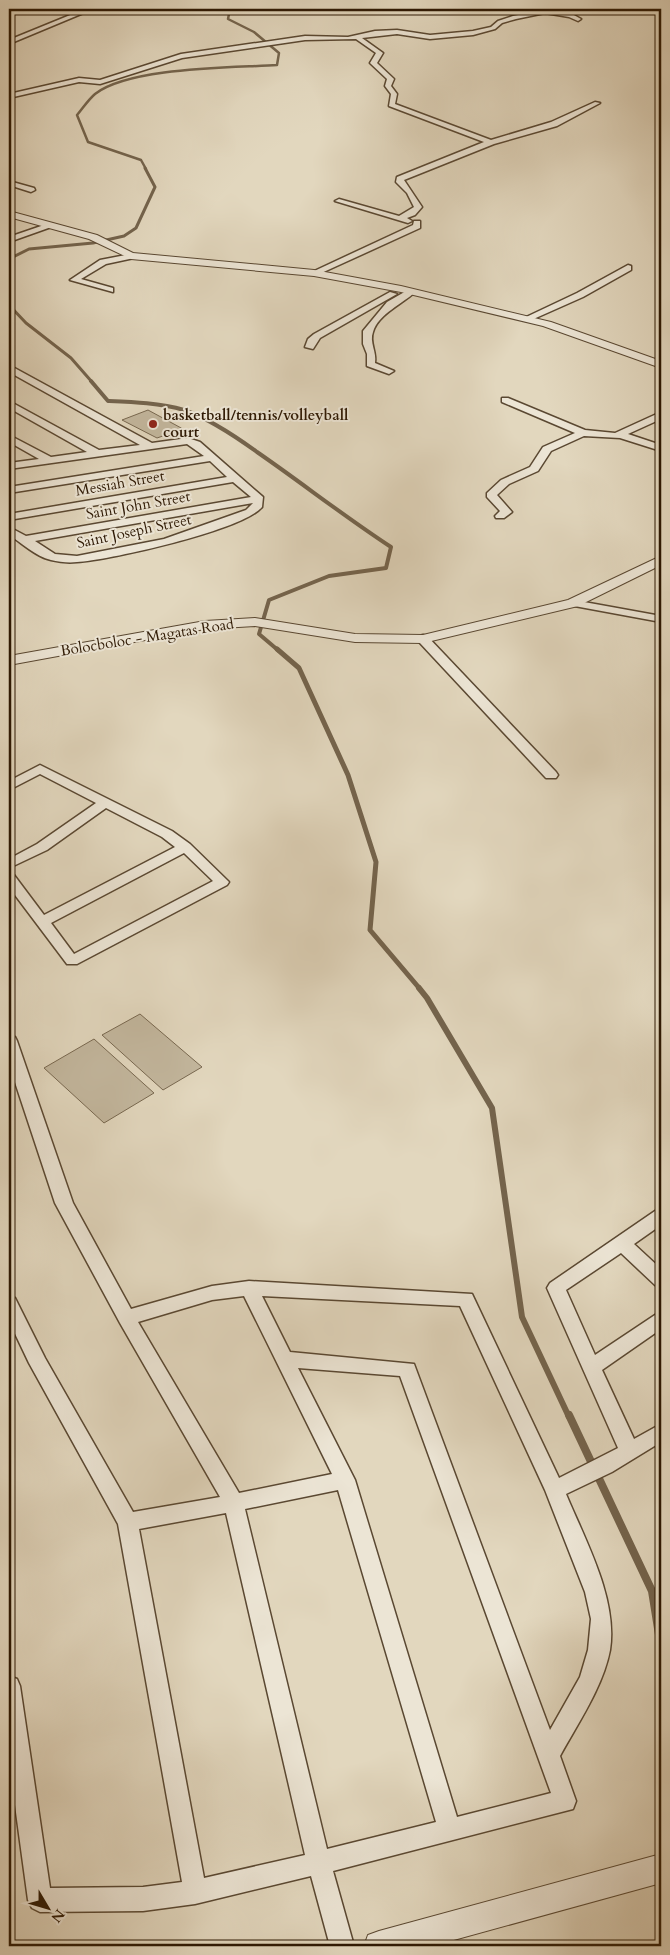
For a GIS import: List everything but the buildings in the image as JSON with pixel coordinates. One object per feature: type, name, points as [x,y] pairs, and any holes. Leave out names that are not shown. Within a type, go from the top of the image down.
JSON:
[{"type":"street","points":[[9,42],[90,9]]},
{"type":"street","points":[[9,96],[79,80],[100,82],[181,56],[305,38],[358,38],[384,32],[430,37],[473,33],[493,28],[500,22],[515,17],[556,9]]},
{"type":"street","points":[[543,12],[570,15],[578,20]]},
{"type":"street","points":[[358,38],[380,53],[373,63],[391,79],[388,86],[394,94],[391,105],[492,142]]},
{"type":"street","points":[[399,219],[412,213],[418,207],[410,192],[400,182],[403,177],[492,142],[554,124],[596,104]]},
{"type":"street","points":[[9,183],[31,190]]},
{"type":"street","points":[[314,273],[417,226],[417,223],[339,201]]},
{"type":"street","points":[[9,214],[103,242],[131,256]]},
{"type":"street","points":[[9,240],[50,226]]},
{"type":"street","points":[[110,290],[74,280],[103,262],[131,256],[314,273],[406,290],[526,319],[581,335],[661,365]]},
{"type":"street","points":[[526,319],[575,297],[628,268]]},
{"type":"street","points":[[310,347],[317,336],[406,290]]},
{"type":"street","points":[[389,371],[370,364],[372,354],[368,344],[368,331],[390,304],[406,290]]},
{"type":"street","points":[[9,368],[148,445]]},
{"type":"street","points":[[505,400],[583,433],[612,438],[661,415]]},
{"type":"street","points":[[9,404],[96,453]]},
{"type":"street","points":[[500,516],[507,512],[491,495],[493,492],[505,482],[534,469],[547,449],[583,433]]},
{"type":"street","points":[[620,435],[661,448]]},
{"type":"street","points":[[9,438],[48,460]]},
{"type":"street","points":[[9,466],[148,445],[188,441],[196,444],[237,478],[258,499]]},
{"type":"street","points":[[9,490],[212,458]]},
{"type":"street","name":"Messiah Street","points":[[9,517],[237,478]]},
{"type":"street","name":"Saint Joseph Street","points":[[9,530],[46,554],[68,560],[166,542],[226,522],[257,507],[258,499]]},
{"type":"street","name":"Saint John Street","points":[[23,540],[258,499]]},
{"type":"street","name":"Bolocboloc - Magatas Road","points":[[9,661],[205,625],[256,622],[355,638],[423,639],[573,603],[661,560]]},
{"type":"street","points":[[573,603],[661,619]]},
{"type":"street","points":[[423,639],[551,775]]},
{"type":"street","points":[[9,786],[40,769],[160,830],[185,847],[222,882],[72,961],[9,878]]},
{"type":"street","points":[[9,864],[42,847],[106,802]]},
{"type":"street","points":[[42,922],[185,847]]},
{"type":"street","points":[[9,1041],[64,1203],[126,1318],[234,1503],[319,1863],[342,1946]]},
{"type":"street","points":[[630,1452],[556,1288],[661,1216]]},
{"type":"street","points":[[622,1243],[661,1280]]},
{"type":"street","points":[[126,1318],[212,1293],[249,1288],[466,1299],[555,1490],[595,1592],[600,1619],[599,1650],[589,1681],[548,1755]]},
{"type":"street","points":[[249,1288],[345,1480],[450,1830]]},
{"type":"street","points":[[9,1303],[38,1363],[128,1522],[195,1892]]},
{"type":"street","points":[[592,1367],[661,1320]]},
{"type":"street","points":[[9,1686],[40,1900],[135,1900],[195,1892],[565,1801],[407,1369],[286,1359]]},
{"type":"street","points":[[555,1490],[630,1452],[661,1432]]},
{"type":"street","points":[[128,1522],[345,1480]]},
{"type":"street","points":[[379,1946],[661,1868]]},
{"type":"shaded area","name":"basketball/tennis/volleyball court","points":[[148,410],[183,429],[157,438],[122,420]]},
{"type":"shaded area","points":[[140,1014],[202,1067],[163,1090],[102,1035]]},
{"type":"shaded area","points":[[94,1039],[154,1093],[104,1123],[44,1068]]},
{"type":"waterway","points":[[146,169],[141,160],[88,142],[77,115],[95,94],[111,85],[132,78],[182,70],[277,65],[279,53],[254,32],[228,19],[230,9]]},
{"type":"waterway","points":[[9,259],[29,249],[93,243],[124,236],[136,228],[155,187],[145,168]]},
{"type":"waterway","points":[[9,305],[26,323],[71,358],[92,382]]},
{"type":"waterway","points":[[91,381],[108,401],[166,406],[184,410],[213,423],[391,547],[386,568],[329,576],[269,600],[259,634],[279,651]]},
{"type":"waterway","points":[[277,649],[299,668],[348,775],[376,862],[370,930],[420,989]]},
{"type":"waterway","points":[[419,988],[427,998],[492,1108],[522,1317],[569,1417]]},
{"type":"waterway","points":[[569,1415],[652,1591],[661,1647]]},
{"type":"place","name":"basketball/tennis/volleyball court","points":[[153,424]]}]
